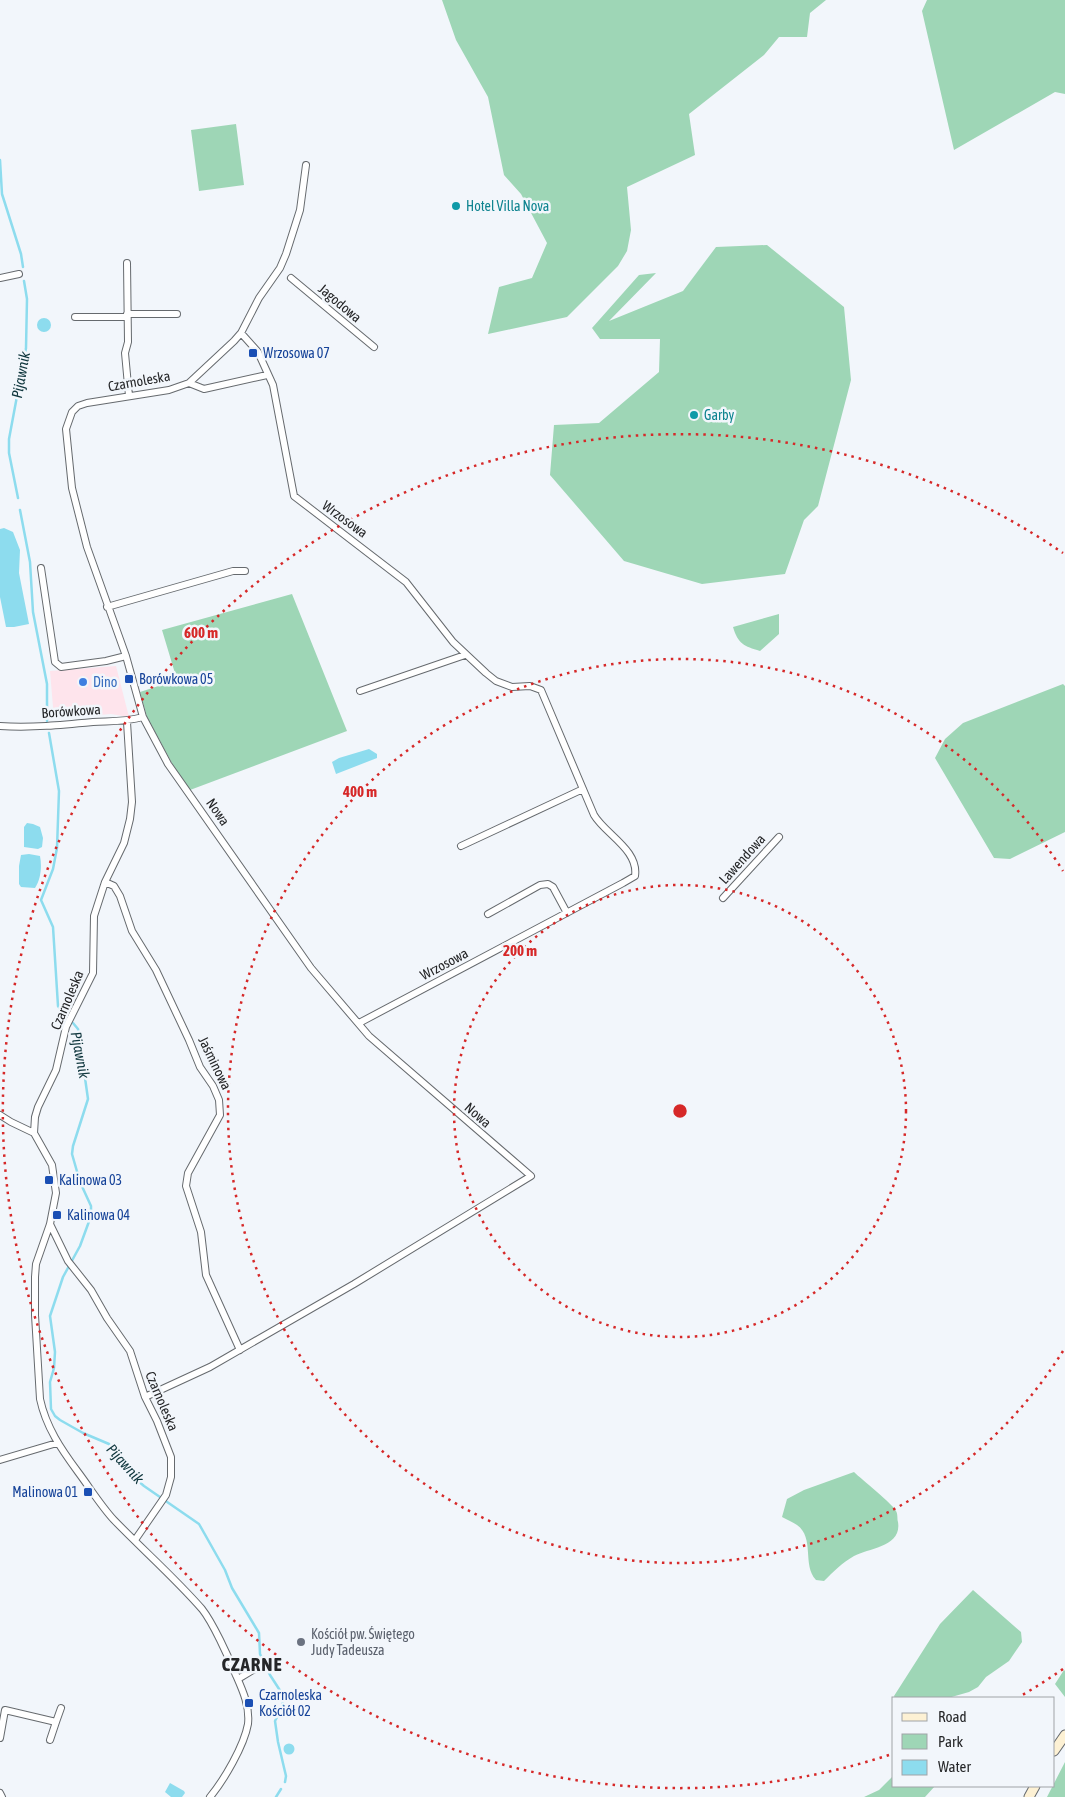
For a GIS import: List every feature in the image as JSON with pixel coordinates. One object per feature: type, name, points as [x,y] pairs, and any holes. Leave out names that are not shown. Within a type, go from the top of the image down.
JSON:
[{"type":"street","name":"Czarnoleska","points":[[143,717],[138,693],[126,656],[87,547],[72,488],[66,429],[72,412],[78,406],[169,390],[188,383],[241,333],[259,298],[280,268],[286,254],[300,210],[306,165]]},
{"type":"street","points":[[126,263],[128,342],[125,352],[129,396]]},
{"type":"street","points":[[0,278],[19,274]]},
{"type":"street","name":"Jagodowa","points":[[291,278],[374,347]]},
{"type":"street","points":[[75,317],[177,314]]},
{"type":"street","name":"Wrzosowa","points":[[241,333],[258,352],[273,385],[294,496],[406,582],[440,627],[465,655],[496,681],[512,687],[530,686],[540,690],[599,823],[618,839],[625,848],[636,872],[635,876],[359,1023]]},
{"type":"street","points":[[188,383],[204,389],[267,375]]},
{"type":"street","points":[[41,568],[55,662],[61,667],[106,661],[126,656]]},
{"type":"street","points":[[107,607],[233,571],[245,571]]},
{"type":"street","points":[[360,691],[465,655]]},
{"type":"street","name":"Borówkowa","points":[[0,726],[127,722],[143,717]]},
{"type":"street","name":"Nowa","points":[[143,717],[181,784],[227,846],[311,968],[369,1036],[531,1176],[354,1284],[240,1350],[210,1367],[145,1397]]},
{"type":"street","name":"Czarnoleska","points":[[34,1133],[38,1107],[56,1070],[66,1027],[93,973],[94,916],[105,882],[124,843],[130,819],[132,802],[127,722]]},
{"type":"street","points":[[461,846],[583,789]]},
{"type":"street","name":"Lawendowa","points":[[723,898],[780,837]]},
{"type":"street","name":"Jaśminowa","points":[[105,882],[114,886],[120,896],[132,931],[156,970],[200,1067],[213,1086],[219,1100],[220,1115],[188,1172],[186,1186],[201,1232],[206,1275],[240,1350]]},
{"type":"street","points":[[488,914],[540,885],[548,884],[553,887],[567,913]]},
{"type":"street","points":[[0,1115],[34,1133],[52,1165],[56,1193],[50,1224],[36,1264],[35,1315],[40,1399],[43,1412],[57,1444],[113,1519],[203,1611],[245,1695],[248,1709],[247,1728],[231,1765],[210,1797]]},
{"type":"street","name":"Czarnoleska","points":[[50,1224],[68,1262],[91,1290],[107,1318],[130,1351],[145,1397],[158,1423],[171,1457],[171,1477],[166,1494],[134,1540]]},
{"type":"street","points":[[0,1460],[57,1444]]},
{"type":"street","points":[[238,1679],[263,1664]]},
{"type":"street","points":[[50,1740],[61,1708]]},
{"type":"street","points":[[0,1738],[2,1709],[56,1722]]},
{"type":"street","points":[[1055,1749],[1065,1734]]},
{"type":"street","points":[[0,1793],[2,1797]]},
{"type":"shaded area","points":[[116,666],[129,717],[111,714],[54,719],[50,671]]},
{"type":"green space","points":[[442,0],[826,0],[810,13],[807,37],[779,37],[764,55],[689,114],[695,155],[627,187],[631,230],[627,251],[618,266],[567,317],[488,334],[499,287],[532,278],[547,243],[521,194],[504,175],[488,97],[456,40]]},
{"type":"green space","points":[[927,0],[1065,0],[1065,94],[1055,92],[954,150],[922,11]]},
{"type":"green space","points":[[236,124],[244,185],[199,191],[191,130]]},
{"type":"green space","points":[[767,245],[844,307],[851,380],[818,506],[804,520],[785,574],[702,584],[624,561],[550,475],[554,425],[599,423],[659,372],[660,339],[600,339],[592,328],[639,275],[656,273],[609,321],[683,291],[716,247]]},
{"type":"green space","points":[[292,594],[347,731],[190,790],[173,765],[147,717],[140,692],[177,680],[162,630]]},
{"type":"green space","points":[[779,614],[779,634],[760,651],[742,644],[737,637],[733,627]]},
{"type":"green space","points":[[1063,684],[1065,686],[1065,832],[1010,859],[994,858],[935,758],[945,739],[963,723]]},
{"type":"green space","points":[[854,1472],[894,1508],[897,1514],[898,1530],[890,1542],[854,1556],[824,1581],[816,1580],[810,1567],[806,1537],[795,1524],[782,1517],[787,1499],[804,1490]]},
{"type":"green space","points":[[973,1590],[1021,1632],[1022,1642],[1009,1661],[986,1677],[978,1687],[969,1692],[952,1697],[894,1697],[894,1696],[940,1624]]},
{"type":"green space","points":[[1065,1671],[1065,1697],[1055,1684]]},
{"type":"green space","points":[[1065,1762],[1065,1797],[1047,1797],[1052,1787],[1055,1787],[1055,1781]]},
{"type":"green space","points":[[892,1777],[892,1787],[934,1787],[925,1797],[864,1797],[879,1790]]},
{"type":"water","points":[[41,318],[47,318],[51,325],[47,332],[41,332],[37,328],[37,322]]},
{"type":"water","points":[[4,528],[13,532],[20,550],[19,573],[29,624],[14,627],[6,627],[0,597],[0,529]]},
{"type":"water","points":[[369,749],[377,754],[377,758],[336,774],[332,762]]},
{"type":"water","points":[[27,823],[40,827],[43,838],[42,847],[38,849],[24,847],[24,827]]},
{"type":"water","points":[[21,855],[40,856],[39,881],[35,888],[21,887],[19,884]]},
{"type":"water","points":[[289,1743],[295,1749],[289,1755],[283,1749]]},
{"type":"water","points":[[170,1783],[184,1791],[185,1793],[182,1797],[171,1797],[165,1792]]},
{"type":"waterway","name":"Pijawnik","points":[[0,160],[2,194],[21,254],[23,267]]},
{"type":"waterway","name":"Pijawnik","points":[[18,498],[9,453],[9,439],[26,348],[27,299],[24,281]]},
{"type":"waterway","name":"Pijawnik","points":[[20,510],[30,562],[33,612],[47,684],[47,721]]},
{"type":"waterway","name":"Pijawnik","points":[[49,733],[59,791],[57,848],[53,869],[41,900],[53,927],[58,1006],[65,1016]]},
{"type":"waterway","name":"Pijawnik","points":[[73,1023],[78,1029],[88,1099],[72,1154],[80,1182],[91,1206],[91,1216],[80,1246],[63,1277],[50,1316],[55,1352],[54,1368],[50,1382],[51,1409],[60,1420],[83,1433],[109,1444],[130,1474],[144,1486],[199,1524],[225,1570],[232,1588],[259,1633],[260,1654],[281,1692],[282,1708],[275,1721],[286,1776],[285,1782]]},
{"type":"waterway","name":"Pijawnik","points":[[276,1797],[281,1789]]},
{"type":"place","name":"Hotel Villa Nova","points":[[456,206]]},
{"type":"place","name":"Wrzosowa 07","points":[[253,353]]},
{"type":"place","name":"Garby","points":[[694,415]]},
{"type":"place","name":"Borówkowa 05","points":[[129,679]]},
{"type":"place","name":"Dino","points":[[83,682]]},
{"type":"place","name":"Kalinowa 03","points":[[49,1180]]},
{"type":"place","name":"Kalinowa 04","points":[[57,1215]]},
{"type":"place","name":"Malinowa 01","points":[[88,1492]]},
{"type":"place","name":"Kościół pw. Świętego Judy Tadeusza","points":[[301,1642]]},
{"type":"place","name":"Czarnoleska Kościół 02","points":[[249,1703]]},
{"type":"district","name":"CZARNE","points":[[252,1664]]}]
